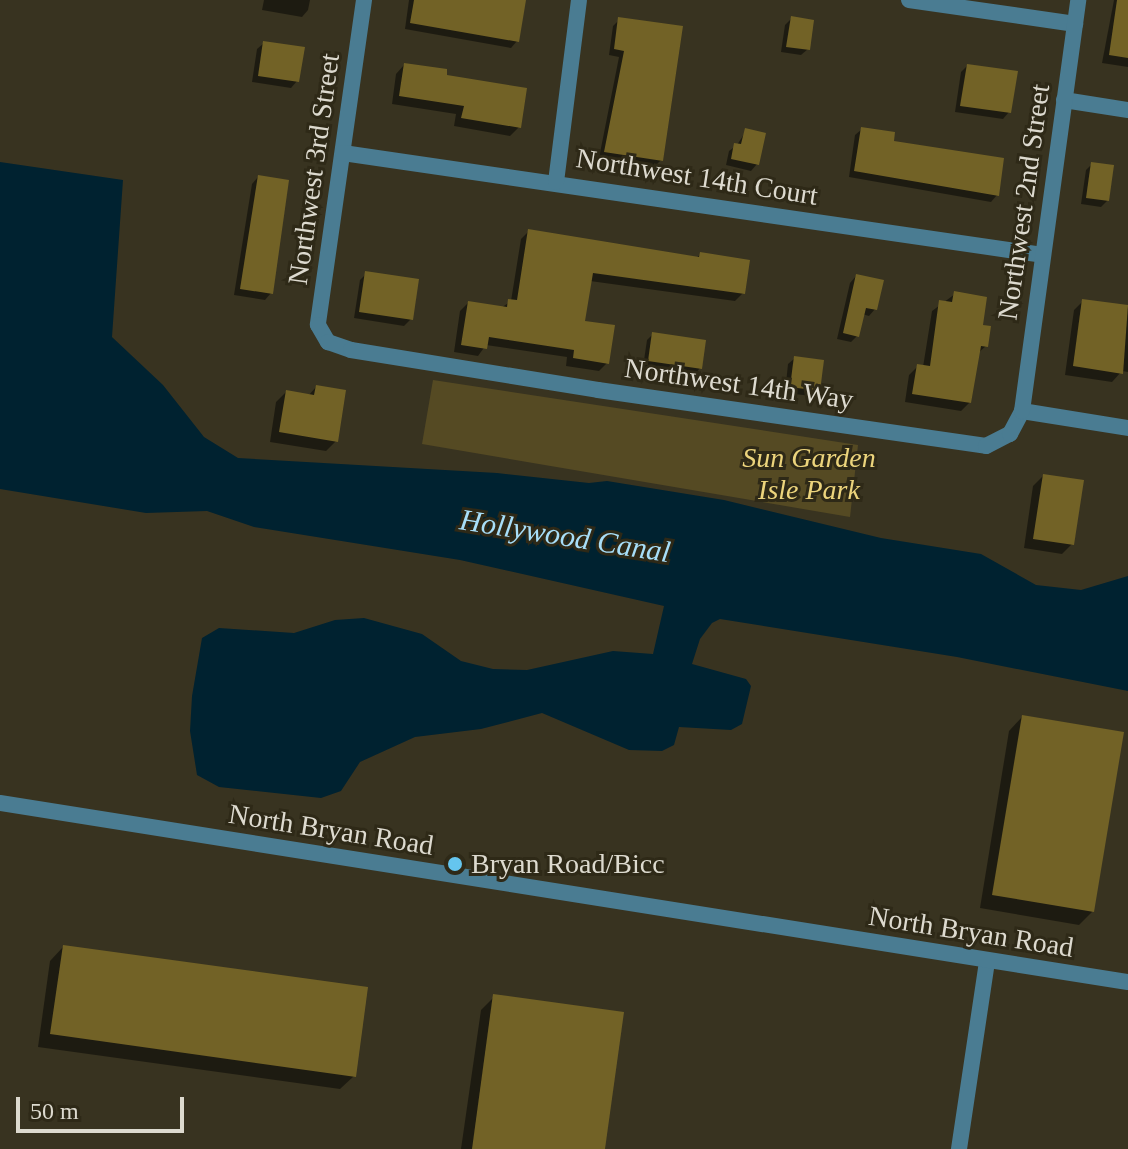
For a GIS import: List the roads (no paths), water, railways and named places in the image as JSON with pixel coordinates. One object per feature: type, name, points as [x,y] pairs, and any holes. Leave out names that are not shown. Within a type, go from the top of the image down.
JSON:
[{"type":"street","name":"Northwest 3rd Street","points":[[328,342],[318,325],[364,0]]},
{"type":"street","points":[[556,182],[579,0]]},
{"type":"street","points":[[909,0],[1075,24]]},
{"type":"street","name":"Northwest 2nd Street","points":[[1022,411],[1078,0]]},
{"type":"street","points":[[1064,100],[1128,110]]},
{"type":"street","name":"Northwest 14th Court","points":[[343,153],[1043,255]]},
{"type":"street","name":"Northwest 14th Way","points":[[328,342],[351,350],[598,390],[986,446],[1010,434],[1022,411]]},
{"type":"street","points":[[1022,411],[1128,428]]},
{"type":"street","name":"North Bryan Road","points":[[0,803],[1128,982]]},
{"type":"street","points":[[959,1149],[987,962]]},
{"type":"water","name":"Hollywood Canal","points":[[0,162],[123,180],[112,337],[163,385],[204,437],[238,458],[497,473],[589,483],[607,481],[724,500],[881,538],[981,554],[1036,585],[1081,590],[1128,576],[1128,691],[957,657],[720,619],[712,623],[700,639],[692,664],[746,679],[751,686],[742,724],[731,730],[679,727],[674,745],[662,751],[629,750],[542,713],[481,729],[415,737],[360,762],[341,791],[321,798],[219,787],[197,775],[190,731],[192,696],[202,638],[219,628],[294,633],[335,620],[364,618],[422,634],[461,661],[493,669],[527,670],[613,651],[653,654],[664,606],[460,560],[254,527],[207,511],[146,513],[0,489]]},
{"type":"place","name":"Bryan Road/Bicc","points":[[455,864]]},
{"type":"park label","name":"Sun Garden Isle Park","points":[[809,474]]}]
